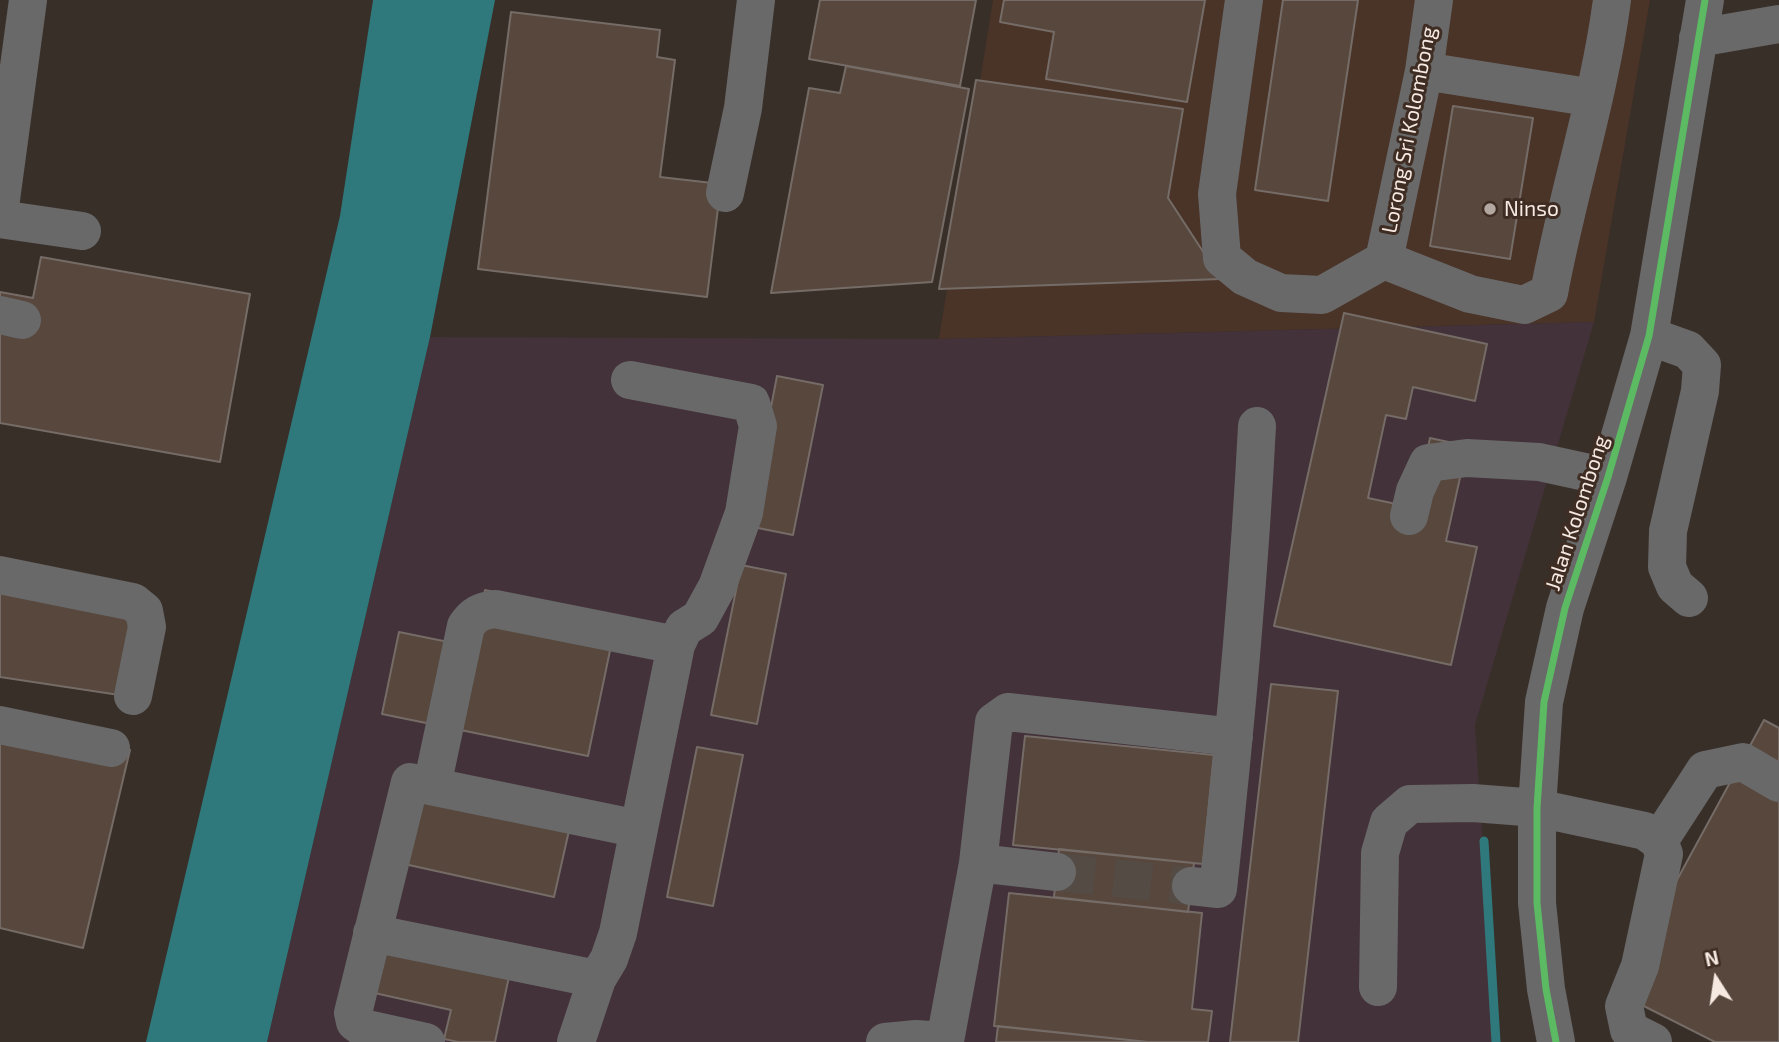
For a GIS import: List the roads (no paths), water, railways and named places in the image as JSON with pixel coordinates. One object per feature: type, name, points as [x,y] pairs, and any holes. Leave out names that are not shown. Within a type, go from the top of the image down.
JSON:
[{"type":"street","points":[[0,207],[28,0]]},
{"type":"street","points":[[725,192],[748,75],[756,0]]},
{"type":"street","points":[[1244,0],[1217,194],[1222,258],[1245,277],[1281,293],[1322,295],[1384,260],[1470,293],[1524,305],[1549,293],[1594,98],[1612,0]]},
{"type":"street","name":"Lorong Sri Kolombong","points":[[1384,260],[1424,71],[1434,0]]},
{"type":"street","name":"Jalan Kolombong","points":[[1556,1042],[1546,989],[1538,903],[1537,808],[1544,702],[1566,608],[1649,336],[1705,0]]},
{"type":"street","points":[[1698,38],[1779,24]]},
{"type":"street","points":[[1424,71],[1594,98]]},
{"type":"street","points":[[0,219],[82,231]]},
{"type":"street","points":[[1649,336],[1688,350],[1702,365],[1700,391],[1668,531],[1667,567],[1675,586],[1689,598]]},
{"type":"street","points":[[576,1042],[597,979],[609,959],[618,933],[676,645],[684,628],[701,618],[717,587],[744,513],[758,426],[751,403],[630,380]]},
{"type":"street","points":[[1191,886],[1217,889],[1234,737],[1252,523],[1257,426]]},
{"type":"street","points":[[1409,516],[1415,491],[1428,463],[1467,458],[1539,462],[1608,477]]},
{"type":"street","points":[[0,575],[133,603],[144,611],[147,627],[133,696]]},
{"type":"street","points":[[432,786],[466,626],[472,617],[484,610],[676,645]]},
{"type":"street","points":[[886,1042],[916,1039],[945,1041],[978,863],[994,722],[1008,712],[1234,737]]},
{"type":"street","points":[[0,725],[111,748]]},
{"type":"street","points":[[1659,841],[1705,770],[1743,762],[1779,783]]},
{"type":"street","points":[[426,1042],[363,1028],[355,1022],[353,1013],[410,782],[639,829]]},
{"type":"street","points":[[1378,987],[1380,853],[1389,822],[1410,804],[1473,803],[1537,808],[1645,831],[1659,841],[1664,854],[1640,966],[1624,1006],[1629,1030],[1653,1042]]},
{"type":"street","points":[[978,863],[1057,872]]},
{"type":"street","points":[[372,933],[597,979]]},
{"type":"street","name":"Jalan Kolombong","points":[[1532,1042],[1546,989]]},
{"type":"water","points":[[373,0],[495,0],[430,337],[267,1042],[146,1042],[340,216]]},
{"type":"waterway","points":[[1484,841],[1496,1042]]},
{"type":"tunnel","points":[[1057,872],[1191,886]]},
{"type":"place","name":"Ninso","points":[[1490,209]]}]
